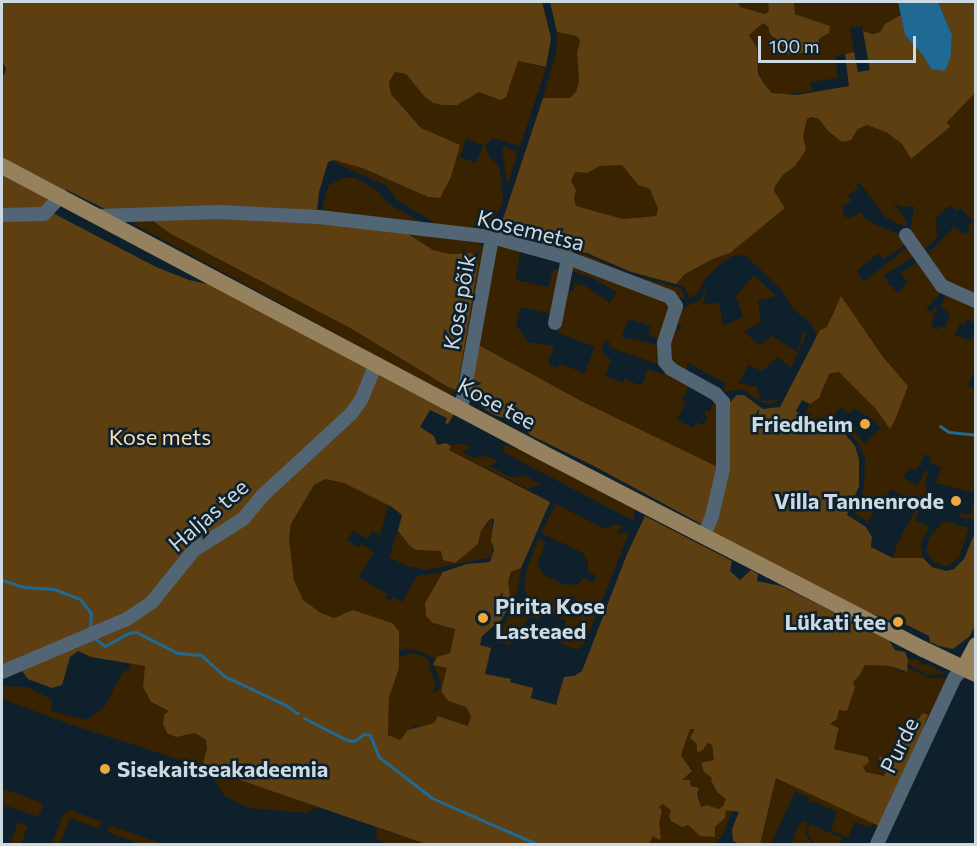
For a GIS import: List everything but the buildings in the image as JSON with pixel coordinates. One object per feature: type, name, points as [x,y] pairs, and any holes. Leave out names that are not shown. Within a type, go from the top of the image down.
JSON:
[{"type":"main road","name":"Kose tee","points":[[2,165],[461,410],[970,671]]},
{"type":"main road","points":[[970,671],[975,645]]},
{"type":"street","points":[[2,215],[44,214],[61,196]]},
{"type":"street","name":"Kosemetsa","points":[[98,216],[219,212],[319,217],[492,237],[568,258],[664,295],[676,303],[674,316],[664,343],[665,362],[671,369],[716,394],[723,402],[723,470],[712,516],[704,536]]},
{"type":"street","points":[[906,235],[942,286],[975,301]]},
{"type":"street","name":"Kose põik","points":[[461,410],[492,237]]},
{"type":"street","points":[[555,324],[568,258]]},
{"type":"street","name":"Haljas tee","points":[[2,672],[127,619],[152,602],[194,550],[243,519],[262,496],[351,414],[362,398],[376,364]]},
{"type":"street","name":"Purde","points":[[877,844],[955,677],[970,671]]},
{"type":"shaded area","points":[[722,2],[768,2],[769,11],[766,14],[758,13]]},
{"type":"shaded area","points":[[794,2],[898,2],[901,15],[885,24],[880,32],[873,34],[863,31],[861,26],[850,28],[854,52],[835,56],[838,78],[811,82],[812,91],[784,95],[772,93],[758,75],[759,56],[749,35],[763,23],[784,47],[818,42],[821,38],[804,17],[794,13]]},
{"type":"shaded area","points":[[557,32],[577,36],[580,41],[577,53],[579,81],[576,93],[570,98],[543,98],[556,51]]},
{"type":"shaded area","points":[[518,61],[546,68],[520,146],[493,138],[486,145],[487,154],[500,168],[503,199],[495,221],[487,228],[474,226],[464,230],[451,229],[433,222],[396,199],[387,186],[331,161],[347,162],[428,197],[440,198],[421,128],[391,94],[389,82],[395,72],[406,74],[433,103],[479,92],[488,93]],"holes":[[[466,139],[483,145],[476,163],[460,157]]]},
{"type":"shaded area","points":[[975,93],[975,299],[947,286],[927,255],[954,227],[964,234],[970,232],[968,226],[973,221],[961,208],[957,211],[950,205],[936,218],[937,238],[923,251],[910,234],[914,206],[902,207],[893,203],[906,220],[906,226],[903,226],[886,218],[860,183],[856,185],[858,188],[848,196],[851,201],[842,207],[845,217],[850,218],[861,212],[864,218],[876,225],[904,236],[907,244],[884,259],[879,253],[866,263],[857,271],[863,282],[909,246],[916,255],[884,275],[889,286],[891,285],[898,294],[907,282],[901,273],[919,261],[941,292],[926,309],[930,312],[937,306],[931,327],[938,330],[939,326],[945,328],[950,314],[941,307],[946,294],[975,304],[975,323],[966,319],[964,325],[960,323],[955,335],[970,341],[972,336],[975,338],[975,373],[968,386],[975,389],[975,493],[936,483],[941,467],[929,463],[932,458],[925,454],[916,471],[909,468],[903,478],[918,485],[926,469],[928,472],[925,485],[931,498],[930,505],[923,502],[914,520],[929,527],[921,544],[923,558],[893,558],[897,544],[921,500],[916,498],[907,510],[903,508],[908,498],[890,489],[886,498],[882,496],[868,522],[855,514],[864,488],[865,458],[858,443],[843,425],[845,418],[856,428],[854,431],[865,444],[881,427],[855,408],[849,414],[840,407],[832,418],[807,419],[804,415],[810,404],[823,392],[823,383],[829,374],[839,372],[875,408],[885,423],[908,386],[883,357],[841,297],[827,327],[820,330],[815,342],[816,334],[811,323],[793,309],[781,289],[746,256],[735,255],[722,263],[704,280],[699,292],[690,298],[684,287],[676,284],[685,274],[730,253],[785,208],[774,191],[775,186],[783,175],[795,166],[807,119],[811,117],[819,119],[827,130],[851,140],[858,129],[867,124],[886,132],[902,144],[911,159],[950,127],[946,122]]},
{"type":"shaded area","points":[[504,147],[518,151],[508,184],[502,151]]},
{"type":"shaded area","points":[[622,165],[638,185],[650,189],[658,209],[656,216],[623,219],[576,206],[574,198],[576,190],[571,182],[575,172],[587,173],[600,166]]},
{"type":"shaded area","points":[[342,178],[355,178],[374,188],[389,204],[426,225],[323,215],[323,204],[329,185]]},
{"type":"shaded area","points":[[147,217],[171,234],[350,328],[448,387],[457,389],[477,258],[472,253],[450,254],[433,250],[405,232],[478,241],[484,249],[457,392],[449,395],[134,224],[133,221]]},
{"type":"shaded area","points":[[497,244],[520,250],[516,280],[549,287],[553,269],[560,271],[552,314],[521,307],[516,325],[528,342],[554,346],[548,364],[558,368],[560,364],[585,373],[595,347],[558,333],[569,265],[671,302],[660,340],[648,334],[651,326],[629,319],[622,336],[626,340],[630,338],[657,345],[660,365],[609,347],[610,342],[605,340],[601,351],[611,360],[605,376],[623,383],[625,379],[639,385],[642,384],[648,369],[664,375],[665,372],[689,386],[682,400],[686,402],[677,420],[693,428],[696,422],[703,425],[708,417],[704,415],[707,410],[710,411],[714,401],[716,403],[720,469],[581,401],[475,343]],"holes":[[[571,271],[592,278],[617,292],[610,303],[585,286],[574,283],[573,291],[567,290]]]},
{"type":"shaded area","points":[[575,254],[585,254],[631,275],[680,288],[686,298],[678,298]]},
{"type":"shaded area","points":[[754,275],[776,296],[758,301],[761,322],[744,332],[760,345],[772,336],[797,352],[804,330],[806,335],[791,368],[778,357],[762,371],[748,365],[739,383],[757,387],[760,401],[779,400],[772,404],[761,402],[742,389],[724,392],[725,383],[688,363],[685,375],[673,368],[667,348],[674,328],[680,331],[682,326],[676,325],[682,309],[701,299],[709,283],[702,304],[719,303],[723,326],[743,317],[736,296]]},
{"type":"shaded area","points":[[462,443],[471,448],[462,451],[474,458],[487,456],[498,462],[489,466],[512,478],[523,475],[540,484],[528,489],[551,501],[449,450],[451,446]]},
{"type":"shaded area","points":[[505,445],[521,450],[634,507],[634,521],[503,452]]},
{"type":"shaded area","points":[[324,479],[344,483],[388,505],[380,535],[373,531],[368,539],[353,531],[347,540],[359,548],[362,544],[374,553],[358,577],[387,594],[385,598],[390,601],[393,597],[402,602],[417,576],[443,572],[436,585],[433,623],[455,629],[450,653],[436,659],[414,649],[398,650],[398,631],[354,610],[334,618],[321,613],[303,600],[294,580],[289,539],[291,524],[314,485]]},
{"type":"shaded area","points":[[975,493],[975,520],[960,517],[960,513],[970,515]]},
{"type":"shaded area","points":[[556,504],[605,529],[616,524],[624,528],[617,530],[618,534],[629,532],[586,641],[577,650],[560,643],[566,620],[544,613],[535,606],[529,600],[524,587],[526,571],[538,539],[546,543],[537,564],[543,575],[566,585],[578,584],[583,578],[593,583],[597,576],[587,571],[588,562],[583,553],[541,533]]},
{"type":"shaded area","points":[[492,518],[492,557],[425,570],[404,565],[389,557],[398,531],[406,541],[441,551],[455,562],[478,544],[481,531]]},
{"type":"shaded area","points":[[944,521],[969,528],[959,557],[947,567],[934,563],[926,551],[930,536]]},
{"type":"shaded area","points":[[521,568],[517,594],[511,603],[508,582],[512,572]]},
{"type":"shaded area","points":[[520,598],[540,615],[539,620],[529,617],[509,645],[494,641]]},
{"type":"shaded area","points":[[414,653],[429,659],[430,672],[436,681],[434,690],[426,694],[439,690],[441,683],[433,665],[448,668],[441,691],[448,701],[466,707],[471,716],[468,726],[439,716],[434,723],[425,727],[415,726],[408,730],[400,740],[388,735],[389,698],[399,668],[398,657]]},
{"type":"shaded area","points":[[907,658],[919,660],[922,665],[927,664],[946,674],[928,675],[908,664]]},
{"type":"shaded area","points":[[129,663],[145,666],[143,687],[151,702],[169,711],[187,735],[195,733],[206,740],[207,748],[202,767],[69,724],[2,699],[2,686],[28,687],[52,700],[51,711],[87,720],[105,706],[119,678],[124,671],[130,670]]},
{"type":"shaded area","points":[[865,665],[892,666],[904,673],[908,668],[930,678],[948,678],[921,737],[928,718],[920,716],[915,723],[908,726],[907,739],[896,749],[902,753],[902,763],[886,760],[882,756],[881,765],[886,772],[884,776],[866,772],[863,767],[868,757],[834,749],[839,732],[835,726],[830,724],[837,719],[839,711],[849,707],[855,688],[853,682]]},
{"type":"shaded area","points":[[689,729],[695,729],[692,740],[697,744],[697,749],[705,748],[708,743],[712,745],[714,760],[701,764],[704,772],[712,778],[714,788],[726,799],[723,806],[718,809],[707,805],[701,807],[698,791],[688,780],[682,780],[692,769],[681,755]]},
{"type":"shaded area","points":[[202,767],[318,807],[306,813],[249,808],[225,796],[212,776]]},
{"type":"shaded area","points":[[776,778],[873,822],[871,828],[854,822],[848,838],[831,830],[837,812],[812,801],[807,803],[810,798],[795,792],[771,844],[760,844]]},
{"type":"shaded area","points":[[2,788],[44,804],[38,817],[2,804]]},
{"type":"shaded area","points":[[663,804],[671,812],[671,821],[678,825],[688,825],[700,835],[715,837],[715,827],[725,818],[726,810],[733,810],[722,836],[714,844],[649,844],[653,836],[657,839],[659,807]]},
{"type":"shaded area","points":[[71,810],[102,822],[99,829],[70,818],[60,844],[52,844],[63,814]]},
{"type":"shaded area","points":[[802,821],[808,824],[805,832],[812,844],[792,844],[794,839],[792,838]]},
{"type":"shaded area","points":[[18,822],[28,826],[21,844],[10,844]]},
{"type":"shaded area","points":[[810,824],[842,838],[840,844],[814,844],[807,831]]},
{"type":"shaded area","points":[[110,825],[162,844],[140,844],[107,832]]},
{"type":"shaded area","points":[[377,828],[426,844],[387,844],[376,838]]},
{"type":"green space","name":"Kose mets","points":[[2,2],[542,2],[551,38],[546,67],[518,61],[506,97],[501,100],[479,92],[457,105],[443,105],[433,103],[424,96],[406,74],[395,72],[389,82],[391,94],[421,128],[460,145],[451,177],[440,198],[428,197],[362,168],[334,160],[328,162],[319,192],[316,220],[405,232],[433,250],[450,254],[472,253],[476,256],[478,265],[457,390],[448,387],[350,328],[171,234],[139,211],[107,210],[65,189],[49,211],[156,267],[189,280],[220,287],[454,414],[448,424],[445,423],[447,418],[430,410],[420,427],[434,436],[437,445],[446,443],[451,446],[449,450],[550,502],[521,568],[511,572],[508,582],[511,603],[502,619],[482,636],[480,645],[491,648],[485,674],[511,679],[510,682],[533,688],[531,698],[556,705],[564,677],[574,676],[582,671],[627,554],[645,516],[732,561],[730,571],[740,580],[751,570],[758,574],[757,581],[781,586],[888,639],[895,650],[905,652],[908,660],[907,672],[891,666],[865,665],[853,682],[855,688],[847,711],[839,710],[837,719],[830,724],[839,728],[834,749],[868,757],[869,762],[863,767],[866,772],[884,776],[886,772],[882,771],[879,756],[902,762],[902,753],[893,746],[894,742],[906,741],[908,726],[915,723],[923,713],[928,715],[921,737],[879,826],[776,778],[760,844],[740,844],[733,841],[732,829],[739,812],[726,810],[725,818],[715,827],[715,837],[700,836],[688,825],[682,827],[671,821],[669,816],[671,811],[663,804],[659,807],[662,810],[659,823],[661,838],[659,840],[653,836],[649,844],[426,844],[202,767],[207,748],[206,740],[195,733],[176,737],[167,733],[163,724],[164,715],[169,711],[151,702],[143,687],[145,666],[91,657],[78,651],[70,657],[62,685],[52,688],[28,679],[17,664],[2,668],[2,79],[6,69],[2,61]],"holes":[[[325,479],[344,483],[392,507],[402,515],[398,531],[410,546],[416,550],[441,551],[443,560],[455,563],[478,544],[481,531],[489,520],[492,518],[494,520],[491,540],[494,550],[490,562],[467,564],[443,572],[425,603],[426,616],[433,623],[455,629],[450,653],[437,657],[433,665],[447,668],[441,691],[448,701],[466,707],[471,716],[468,726],[438,716],[434,723],[408,730],[400,740],[388,735],[389,698],[399,668],[399,631],[392,623],[353,610],[334,618],[321,613],[303,600],[294,580],[289,539],[291,524],[314,485]],[[690,729],[695,729],[690,738],[697,744],[697,752],[702,751],[708,743],[712,745],[714,760],[701,763],[704,772],[712,778],[717,792],[726,799],[723,806],[718,809],[707,805],[701,807],[697,794],[699,788],[691,786],[690,780],[682,780],[692,771],[681,755]]]},
{"type":"green space","points":[[550,2],[738,2],[740,7],[765,14],[769,11],[768,2],[794,2],[795,14],[830,26],[829,33],[820,38],[817,46],[798,54],[784,52],[784,47],[770,34],[768,27],[763,23],[749,35],[757,48],[758,74],[765,85],[772,93],[797,95],[849,86],[845,54],[854,52],[858,72],[870,70],[863,31],[873,34],[880,32],[885,24],[901,15],[905,35],[922,54],[931,69],[951,55],[952,35],[938,2],[975,2],[975,93],[947,122],[950,127],[911,159],[902,144],[886,132],[867,125],[858,129],[851,140],[842,142],[827,130],[819,119],[811,117],[807,119],[803,136],[806,150],[795,166],[783,175],[775,186],[774,191],[785,208],[730,253],[685,274],[676,284],[631,272],[587,253],[565,251],[499,231],[543,98],[570,98],[576,92],[579,81],[577,53],[580,41],[577,36],[557,32]],"holes":[[[622,165],[638,185],[650,189],[658,209],[656,216],[623,219],[576,206],[574,198],[576,190],[571,181],[575,172],[587,173],[600,166]]]},
{"type":"green space","points":[[841,296],[883,357],[908,386],[896,418],[890,429],[875,408],[839,372],[829,374],[819,398],[810,404],[802,400],[796,411],[810,422],[829,423],[839,427],[855,446],[859,459],[859,486],[847,515],[866,527],[872,537],[871,547],[893,558],[923,558],[932,567],[946,571],[954,569],[964,559],[975,532],[975,626],[969,637],[953,649],[930,642],[929,636],[895,619],[891,621],[866,611],[723,540],[701,524],[594,466],[530,435],[524,424],[494,415],[480,406],[470,395],[475,343],[581,401],[726,471],[727,406],[737,395],[744,395],[763,409],[780,407],[820,330],[827,327]]},
{"type":"water","points":[[898,2],[938,2],[952,35],[951,55],[945,71],[931,69],[922,54],[905,35]]},
{"type":"waterway","points":[[940,426],[949,432],[976,435]]},
{"type":"waterway","points":[[2,580],[24,587],[54,589],[80,599],[91,613],[90,628]]},
{"type":"waterway","points":[[94,638],[105,646],[128,633],[136,632],[178,653],[201,655],[224,676],[286,705],[297,713]]},
{"type":"waterway","points":[[304,718],[347,740],[354,741],[364,734],[370,735],[379,757],[432,798],[537,844]]},
{"type":"place","name":"Friedheim","points":[[865,424]]},
{"type":"place","name":"Villa Tannenrode","points":[[956,501]]},
{"type":"place","name":"Pirita Kose Lasteaed","points":[[483,618]]},
{"type":"place","name":"Lükati tee","points":[[898,622]]},
{"type":"place","name":"Sisekaitseakadeemia","points":[[105,769]]}]
